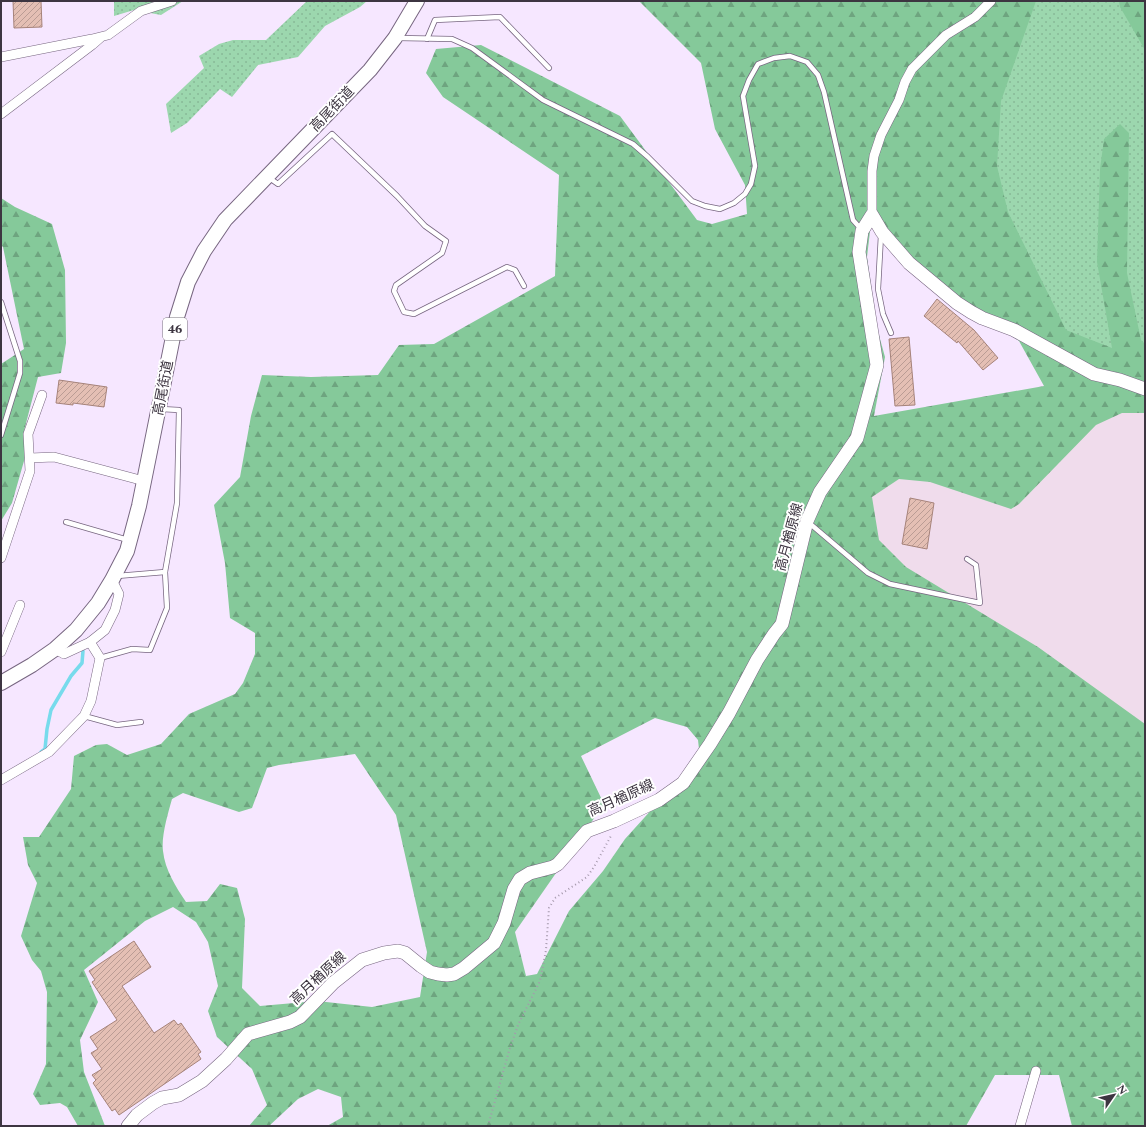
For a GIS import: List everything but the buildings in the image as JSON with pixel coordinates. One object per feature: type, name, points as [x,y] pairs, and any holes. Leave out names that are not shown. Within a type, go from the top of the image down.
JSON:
[{"type":"main road","name":"高尾街道","points":[[1,683],[32,665],[55,649],[76,630],[98,603],[114,578],[127,551],[139,506],[177,317],[188,282],[204,250],[225,220],[370,70],[395,38],[417,1]]},
{"type":"main road","points":[[862,231],[872,215],[882,232],[917,270],[957,303],[971,312],[982,318],[1014,330],[1094,374],[1120,380],[1145,389]]},
{"type":"main road","name":"高月楢原線","points":[[128,1126],[137,1115],[152,1103],[162,1098],[179,1095],[202,1081],[226,1059],[248,1034],[290,1022],[300,1017],[333,983],[362,960],[384,953],[398,952],[405,953],[430,972],[438,974],[454,974],[464,968],[494,943],[504,923],[514,889],[520,879],[530,872],[553,867],[564,858],[587,831],[614,821],[659,800],[683,783],[710,744],[729,713],[757,660],[782,624],[808,521],[820,492],[857,438],[877,365],[859,252],[862,231]]},
{"type":"street","points":[[1,57],[108,35],[141,11],[172,1]]},
{"type":"street","points":[[872,215],[872,171],[874,156],[881,136],[899,100],[905,82],[912,69],[946,35],[975,17],[992,1]]},
{"type":"street","points":[[1,114],[101,37]]},
{"type":"street","points":[[1,558],[30,471],[28,434],[42,395]]},
{"type":"street","points":[[30,458],[54,457],[144,481]]},
{"type":"street","points":[[55,649],[64,654],[90,642],[105,630],[115,610],[119,594],[114,578]]},
{"type":"street","points":[[1,652],[20,605]]},
{"type":"street","points":[[1,780],[49,752],[84,716],[92,701],[100,658],[90,642]]},
{"type":"street","points":[[1020,1126],[1036,1071]]},
{"type":"lane","points":[[427,39],[435,20],[500,17],[549,68]]},
{"type":"lane","points":[[395,38],[452,39],[472,48],[543,100],[633,144],[692,201],[705,206],[720,208],[734,203],[745,194],[751,184],[755,166],[743,96],[749,80],[758,64],[774,58],[790,56],[807,62],[818,75],[824,92],[852,220],[862,231]]},
{"type":"lane","points":[[267,176],[278,184],[332,134],[397,196],[425,226],[446,241],[442,253],[396,285],[394,291],[404,312],[414,314],[507,268],[515,270],[524,286]]},
{"type":"lane","points":[[882,232],[878,290],[883,314],[891,333]]},
{"type":"lane","points":[[1,302],[20,361],[20,373],[1,435]]},
{"type":"lane","points":[[100,658],[132,649],[150,650],[167,608],[165,572],[177,503],[179,410],[159,408]]},
{"type":"lane","points":[[808,521],[868,573],[879,579],[890,584],[980,603],[976,565],[967,559]]},
{"type":"lane","points":[[66,522],[130,541]]},
{"type":"lane","points":[[114,578],[165,572]]},
{"type":"lane","points":[[84,716],[117,725],[141,722]]},
{"type":"path","points":[[488,1126],[494,1108],[502,1072],[515,1032],[540,981],[546,950],[549,908],[555,898],[587,877],[613,832],[614,821]]},
{"type":"shaded area","points":[[1145,388],[1145,741],[816,526],[838,477]]},
{"type":"green space","points":[[114,1],[183,1],[161,15],[134,10],[114,16]]},
{"type":"green space","points":[[307,1],[367,1],[360,7],[325,26],[298,57],[258,65],[232,97],[220,89],[187,123],[171,133],[166,104],[204,68],[199,56],[219,44],[233,40],[266,40]]},
{"type":"green space","points":[[639,1],[1036,1],[1001,101],[997,166],[1008,212],[1066,330],[1112,348],[1097,262],[1100,169],[1104,139],[1120,124],[1129,133],[1127,273],[1141,340],[1145,344],[1145,413],[1122,413],[1096,425],[1019,504],[1011,509],[930,482],[899,479],[872,497],[879,540],[906,567],[1038,647],[1145,724],[1145,1126],[1072,1126],[1059,1075],[995,1075],[966,1126],[327,1126],[343,1117],[341,1097],[318,1089],[298,1099],[269,1126],[249,1126],[267,1105],[252,1069],[217,1037],[208,1011],[218,986],[208,942],[196,922],[173,907],[145,921],[84,970],[98,1002],[80,1040],[84,1072],[105,1126],[78,1126],[67,1107],[60,1103],[40,1105],[33,1094],[46,1064],[47,992],[41,971],[32,960],[21,936],[37,883],[28,865],[23,837],[39,837],[71,789],[74,756],[96,745],[107,744],[127,755],[161,744],[189,714],[235,694],[243,683],[255,654],[255,633],[230,618],[225,563],[214,505],[240,477],[251,416],[262,375],[311,377],[378,375],[399,345],[434,344],[555,276],[559,175],[443,97],[426,73],[436,49],[481,45],[620,116],[697,220],[712,224],[747,214],[745,185],[715,129],[701,63]],"holes":[[[871,223],[918,274],[1019,341],[1044,386],[874,416],[885,357],[877,328],[867,257]],[[655,718],[687,727],[698,740],[701,767],[663,797],[625,839],[603,871],[569,911],[537,974],[526,976],[515,932],[604,804],[581,756]],[[355,754],[396,815],[427,952],[420,997],[372,1007],[317,1001],[260,1006],[242,988],[245,919],[237,888],[220,884],[207,901],[186,902],[178,890],[166,865],[163,851],[164,832],[172,799],[183,793],[239,812],[252,808],[267,768]]]},
{"type":"green space","points":[[1004,1],[1145,1],[1145,380],[1076,354],[878,173]]},
{"type":"green space","points":[[1119,1],[1145,1],[1145,50],[1120,7]]},
{"type":"green space","points":[[1,198],[15,207],[52,224],[65,270],[66,343],[61,373],[38,377],[24,431],[26,454],[12,503],[1,521],[1,364],[24,349],[3,247],[1,245]]},
{"type":"waterway","points":[[41,752],[45,749],[51,710],[71,676],[82,663],[83,651]]}]
